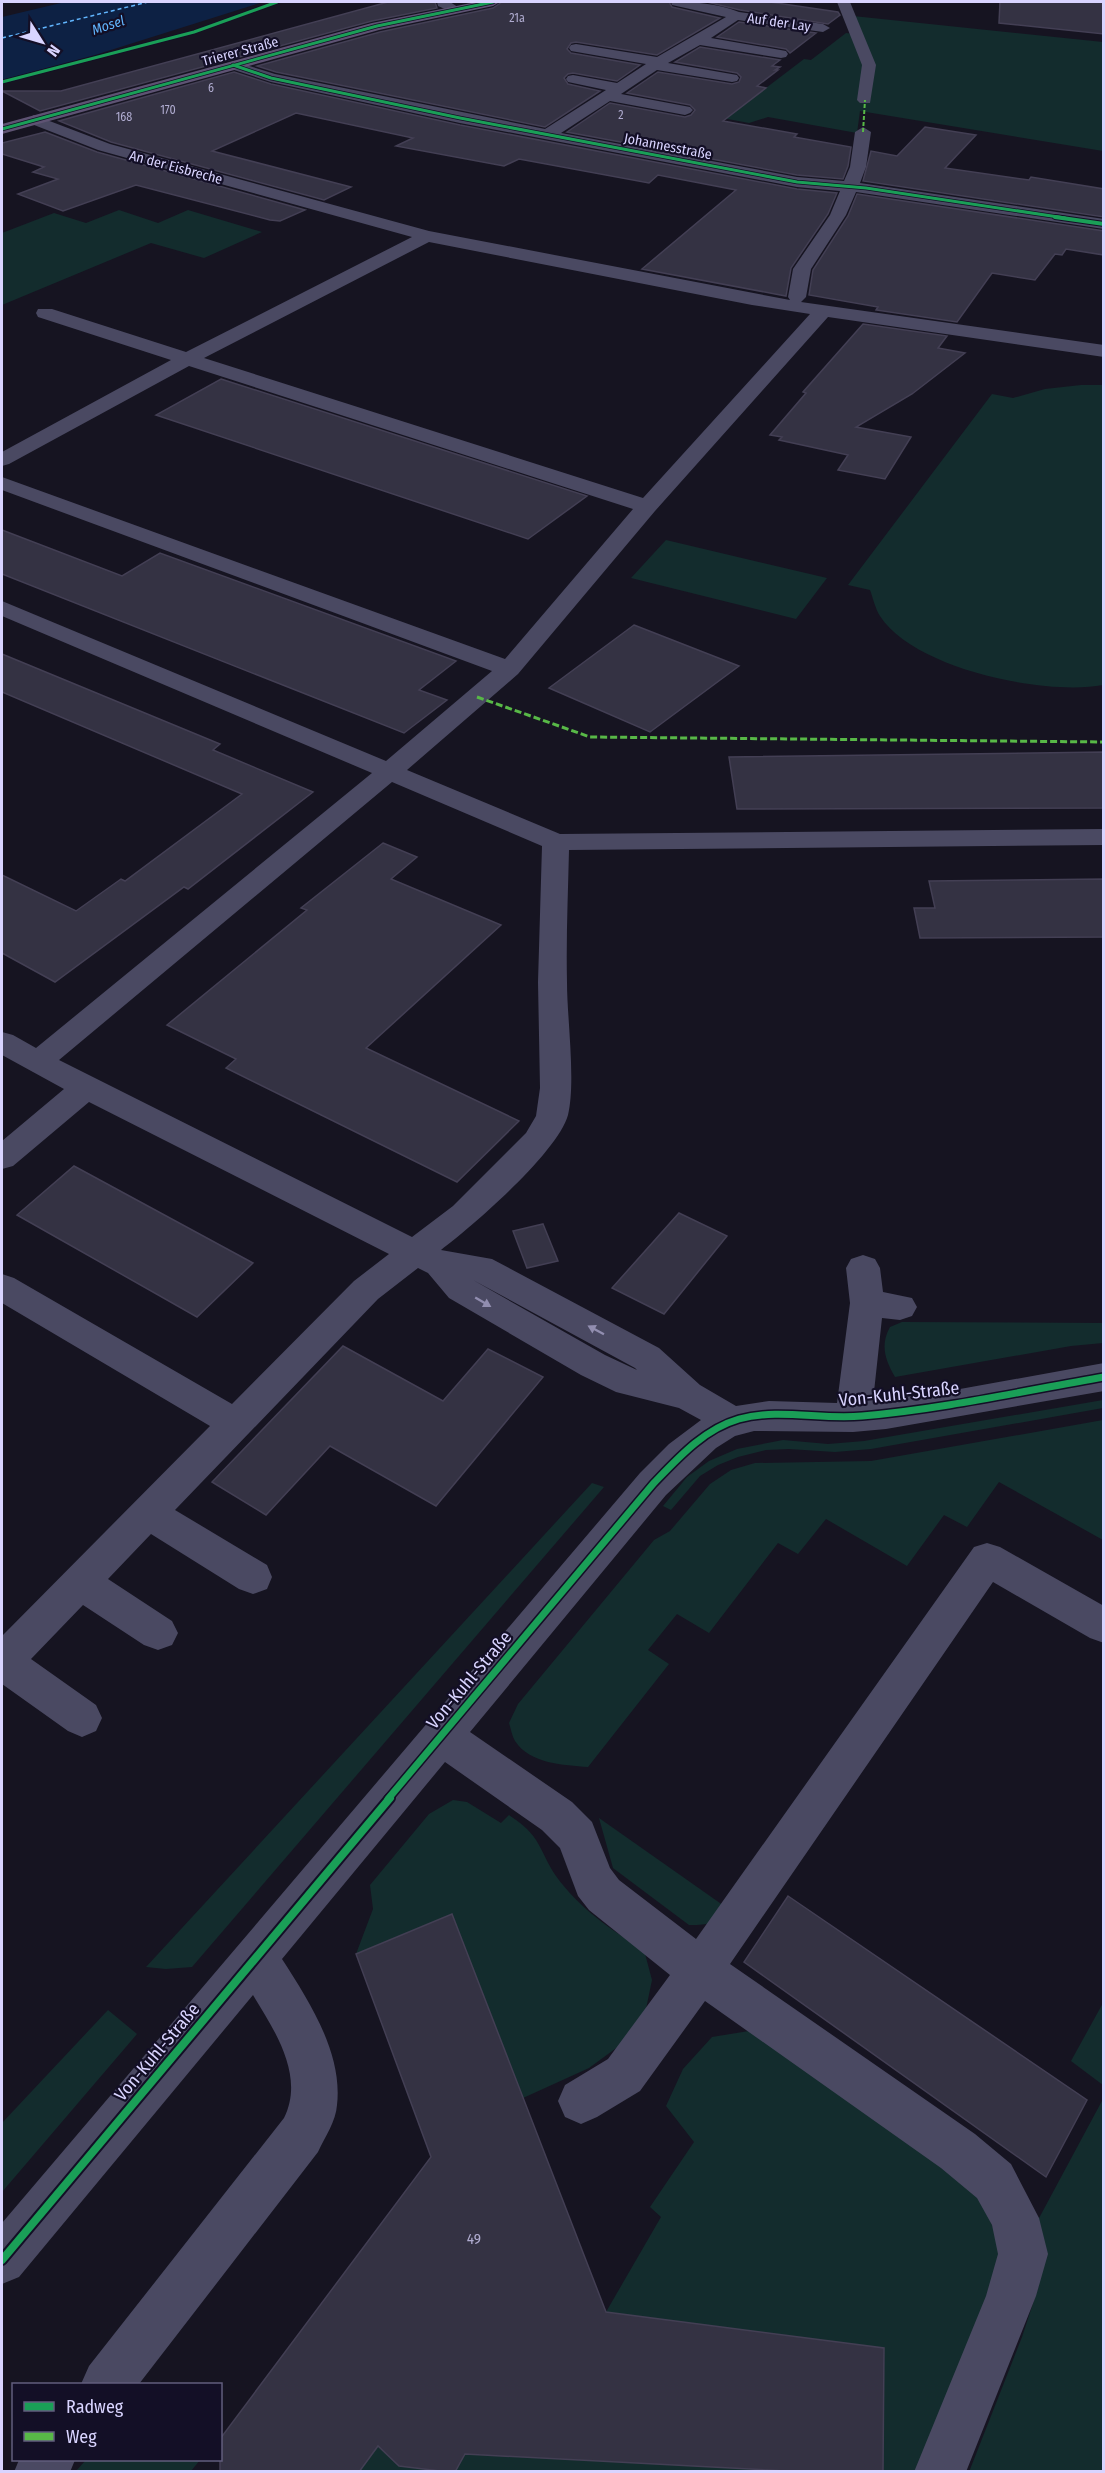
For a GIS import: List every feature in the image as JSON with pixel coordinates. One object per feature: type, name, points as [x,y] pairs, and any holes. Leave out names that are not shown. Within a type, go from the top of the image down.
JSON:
[{"type":"main road","name":"Trierer Straße","points":[[2,129],[449,5],[493,2]]},
{"type":"street","name":"Auf der Lay","points":[[677,2],[722,10],[736,16],[823,28]]},
{"type":"street","points":[[843,2],[869,65],[865,100]]},
{"type":"street","name":"Auf der Lay","points":[[547,135],[678,50],[736,16]]},
{"type":"street","name":"Auf der Lay","points":[[680,33],[781,54]]},
{"type":"street","points":[[576,48],[732,78]]},
{"type":"street","name":"Johannesstraße","points":[[233,65],[271,78],[547,135],[797,182],[849,187],[1104,224]]},
{"type":"street","points":[[573,79],[685,110]]},
{"type":"street","name":"An der Eisbreche","points":[[34,120],[104,147],[427,236],[752,300],[1104,351]]},
{"type":"street","points":[[797,297],[802,269],[838,215],[858,166],[863,132]]},
{"type":"street","points":[[7,451],[427,236]]},
{"type":"street","points":[[38,1062],[389,772],[509,669],[647,506],[825,309]]},
{"type":"street","points":[[45,313],[647,506]]},
{"type":"street","points":[[2,483],[509,669]]},
{"type":"street","points":[[2,608],[556,842],[1104,837]]},
{"type":"street","points":[[82,1718],[2,1662],[366,1290],[428,1258],[465,1214],[537,1141],[552,1116],[555,1089],[552,982],[556,842]]},
{"type":"street","points":[[2,1042],[86,1088],[428,1258],[461,1289],[593,1365],[628,1382],[687,1395],[734,1422]]},
{"type":"street","points":[[2,1158],[86,1088]]},
{"type":"street","points":[[853,1418],[884,1305],[863,1268]]},
{"type":"street","points":[[2,1287],[234,1423]]},
{"type":"street","name":"Von-Kuhl-Straße","points":[[2,2260],[653,1484],[680,1456],[713,1430],[734,1422],[775,1416],[853,1418],[936,1407],[1104,1377]]},
{"type":"street","points":[[147,1512],[253,1577]]},
{"type":"street","points":[[581,2101],[624,2075],[700,1970],[987,1558],[1104,1626]]},
{"type":"street","points":[[80,1582],[158,1632]]},
{"type":"street","points":[[442,1736],[557,1816],[577,1836],[593,1881],[604,1895],[700,1970],[958,2151],[994,2181],[1016,2218],[1023,2254],[1011,2296],[940,2472]]},
{"type":"street","points":[[109,2383],[301,2135],[314,2106],[311,2065],[297,2028],[256,1958]]},
{"type":"green space","points":[[853,16],[1103,42],[1103,151],[860,111],[857,133],[768,117],[749,123],[701,114],[749,101],[804,59],[811,60],[846,33],[862,35]]},
{"type":"green space","points":[[119,210],[158,223],[188,210],[262,232],[204,258],[151,243],[2,305],[2,233],[54,213],[86,223]]},
{"type":"green space","points":[[1103,385],[1103,685],[1048,686],[1016,682],[983,674],[950,664],[921,651],[897,635],[880,616],[870,590],[848,585],[992,394],[1013,398],[1045,389]]},
{"type":"green space","points":[[666,540],[827,578],[796,619],[631,578]]},
{"type":"green space","points":[[902,1322],[1103,1323],[1103,1343],[1071,1346],[895,1377],[886,1358],[885,1340],[890,1327]]},
{"type":"green space","points":[[1103,1400],[1103,1408],[871,1449],[835,1452],[766,1450],[718,1465],[700,1476],[671,1510],[663,1506],[687,1477],[709,1461],[737,1449],[783,1440],[828,1444],[864,1441]]},
{"type":"green space","points":[[1103,1420],[1103,1540],[999,1482],[967,1527],[944,1515],[907,1566],[826,1519],[798,1554],[778,1543],[709,1633],[677,1614],[648,1650],[669,1664],[588,1767],[538,1759],[521,1749],[515,1741],[509,1723],[518,1704],[654,1540],[670,1531],[710,1484],[731,1470],[755,1463],[871,1461]]},
{"type":"green space","points":[[592,1483],[604,1487],[192,1967],[166,1969],[146,1967]]},
{"type":"green space","points":[[453,1800],[467,1802],[501,1823],[509,1815],[524,1826],[536,1840],[550,1867],[565,1888],[585,1908],[644,1950],[652,1980],[646,2009],[619,2046],[589,2068],[523,2098],[452,1914],[356,1954],[373,1909],[370,1885],[429,1814]]},
{"type":"green space","points":[[599,1818],[727,1908],[711,1922],[689,1925],[613,1868]]},
{"type":"green space","points":[[1103,2003],[1104,2085],[1071,2061]]},
{"type":"green space","points":[[108,2010],[137,2034],[2,2192],[2,2123]]},
{"type":"green space","points":[[755,2030],[976,2186],[1004,2254],[918,2471],[883,2471],[606,2312],[661,2217],[650,2207],[694,2142],[666,2106],[683,2069],[712,2037]]},
{"type":"green space","points":[[1103,2099],[1103,2471],[969,2472],[1022,2337],[1039,2285],[1038,2220]]},
{"type":"green space","points":[[378,2446],[399,2466],[448,2472],[359,2472]]},
{"type":"green space","points":[[465,2454],[805,2471],[455,2472]]},
{"type":"green space","points":[[85,2461],[199,2461],[191,2471],[76,2471]]},
{"type":"water","name":"Mosel","points":[[65,2],[263,2],[95,55],[2,80],[2,17]]},
{"type":"building","points":[[388,2],[435,2],[437,8],[372,21],[40,111],[2,91],[61,91]]},
{"type":"building","points":[[502,2],[669,2],[672,7],[720,18],[657,55],[571,43],[567,49],[571,53],[640,65],[617,81],[568,74],[564,78],[568,84],[600,91],[545,127],[276,72],[257,66],[380,32],[493,8]]},
{"type":"building","points":[[707,2],[770,2],[838,12],[840,15],[828,24],[740,10]]},
{"type":"building","points":[[1000,2],[1104,2],[1104,34],[999,23]]},
{"type":"building","points":[[739,22],[816,33],[790,53],[786,49],[717,37]]},
{"type":"building","points":[[700,47],[780,60],[772,66],[780,67],[775,70],[778,70],[757,86],[766,88],[723,121],[797,134],[794,137],[851,147],[843,179],[797,175],[567,132],[610,103],[685,117],[691,115],[695,110],[690,105],[627,93],[658,72],[732,84],[739,82],[741,77],[737,73],[675,62]]},
{"type":"building","points":[[234,72],[271,84],[460,125],[797,189],[837,193],[828,214],[791,268],[786,296],[642,269],[736,190],[658,175],[649,183],[519,159],[504,166],[396,146],[413,138],[296,113],[212,151],[351,187],[324,200],[111,142],[59,121]]},
{"type":"building","points":[[925,127],[976,135],[945,168],[1029,180],[1031,177],[1104,189],[1104,217],[863,181],[871,151],[897,156]]},
{"type":"building","points":[[45,132],[97,152],[305,210],[280,221],[270,220],[136,185],[63,211],[18,194],[58,179],[33,172],[44,167],[2,154],[2,143]]},
{"type":"building","points":[[857,194],[1104,231],[1104,255],[1066,249],[1062,255],[1055,254],[1035,280],[992,273],[957,322],[876,310],[878,307],[809,295],[813,270],[848,216]]},
{"type":"building","points":[[863,324],[947,336],[938,348],[965,353],[912,394],[856,427],[911,437],[885,479],[838,470],[848,455],[779,440],[782,437],[770,435],[806,393],[803,392]]},
{"type":"building","points":[[221,379],[587,496],[528,539],[156,415]]},
{"type":"building","points":[[2,530],[122,576],[160,553],[456,661],[419,690],[447,700],[404,733],[2,574]]},
{"type":"building","points":[[634,625],[739,666],[650,732],[549,688]]},
{"type":"building","points":[[2,654],[220,744],[213,750],[313,792],[188,889],[184,887],[55,982],[2,953],[2,875],[76,911],[121,879],[125,881],[242,794],[2,692]]},
{"type":"building","points":[[1104,752],[1104,808],[737,809],[729,757]]},
{"type":"building","points":[[383,843],[417,857],[391,879],[501,925],[366,1048],[519,1121],[457,1182],[226,1068],[236,1059],[167,1025],[307,910],[301,908]]},
{"type":"building","points":[[1104,879],[1104,937],[920,938],[914,908],[935,908],[929,881]]},
{"type":"building","points":[[74,1166],[253,1263],[197,1317],[17,1215]]},
{"type":"building","points":[[679,1213],[727,1236],[664,1314],[612,1288]]},
{"type":"building","points":[[543,1224],[558,1261],[527,1268],[513,1231]]},
{"type":"building","points":[[343,1346],[443,1401],[488,1349],[543,1377],[436,1506],[330,1446],[266,1515],[212,1482]]},
{"type":"building","points":[[788,1896],[1087,2100],[1046,2177],[744,1962]]},
{"type":"building","points":[[452,1914],[606,2312],[884,2348],[883,2472],[805,2472],[465,2454],[455,2472],[448,2472],[399,2466],[378,2446],[359,2472],[220,2472],[222,2436],[431,2157],[356,1954]]},
{"type":"ferry route","points":[[2,38],[148,2]]},
{"type":"marked path","points":[[863,132],[865,100]]},
{"type":"marked path","points":[[477,697],[590,737],[1104,742]]},
{"type":"cycle path","points":[[2,82],[194,32],[277,2]]},
{"type":"cycle path","points":[[2,129],[377,26],[493,2]]},
{"type":"cycle path","points":[[233,65],[271,78],[460,118],[797,182],[866,188],[1104,224]]},
{"type":"cycle path","points":[[2,2260],[653,1484],[703,1437],[727,1424],[754,1416],[841,1418],[886,1414],[1104,1377]]}]
